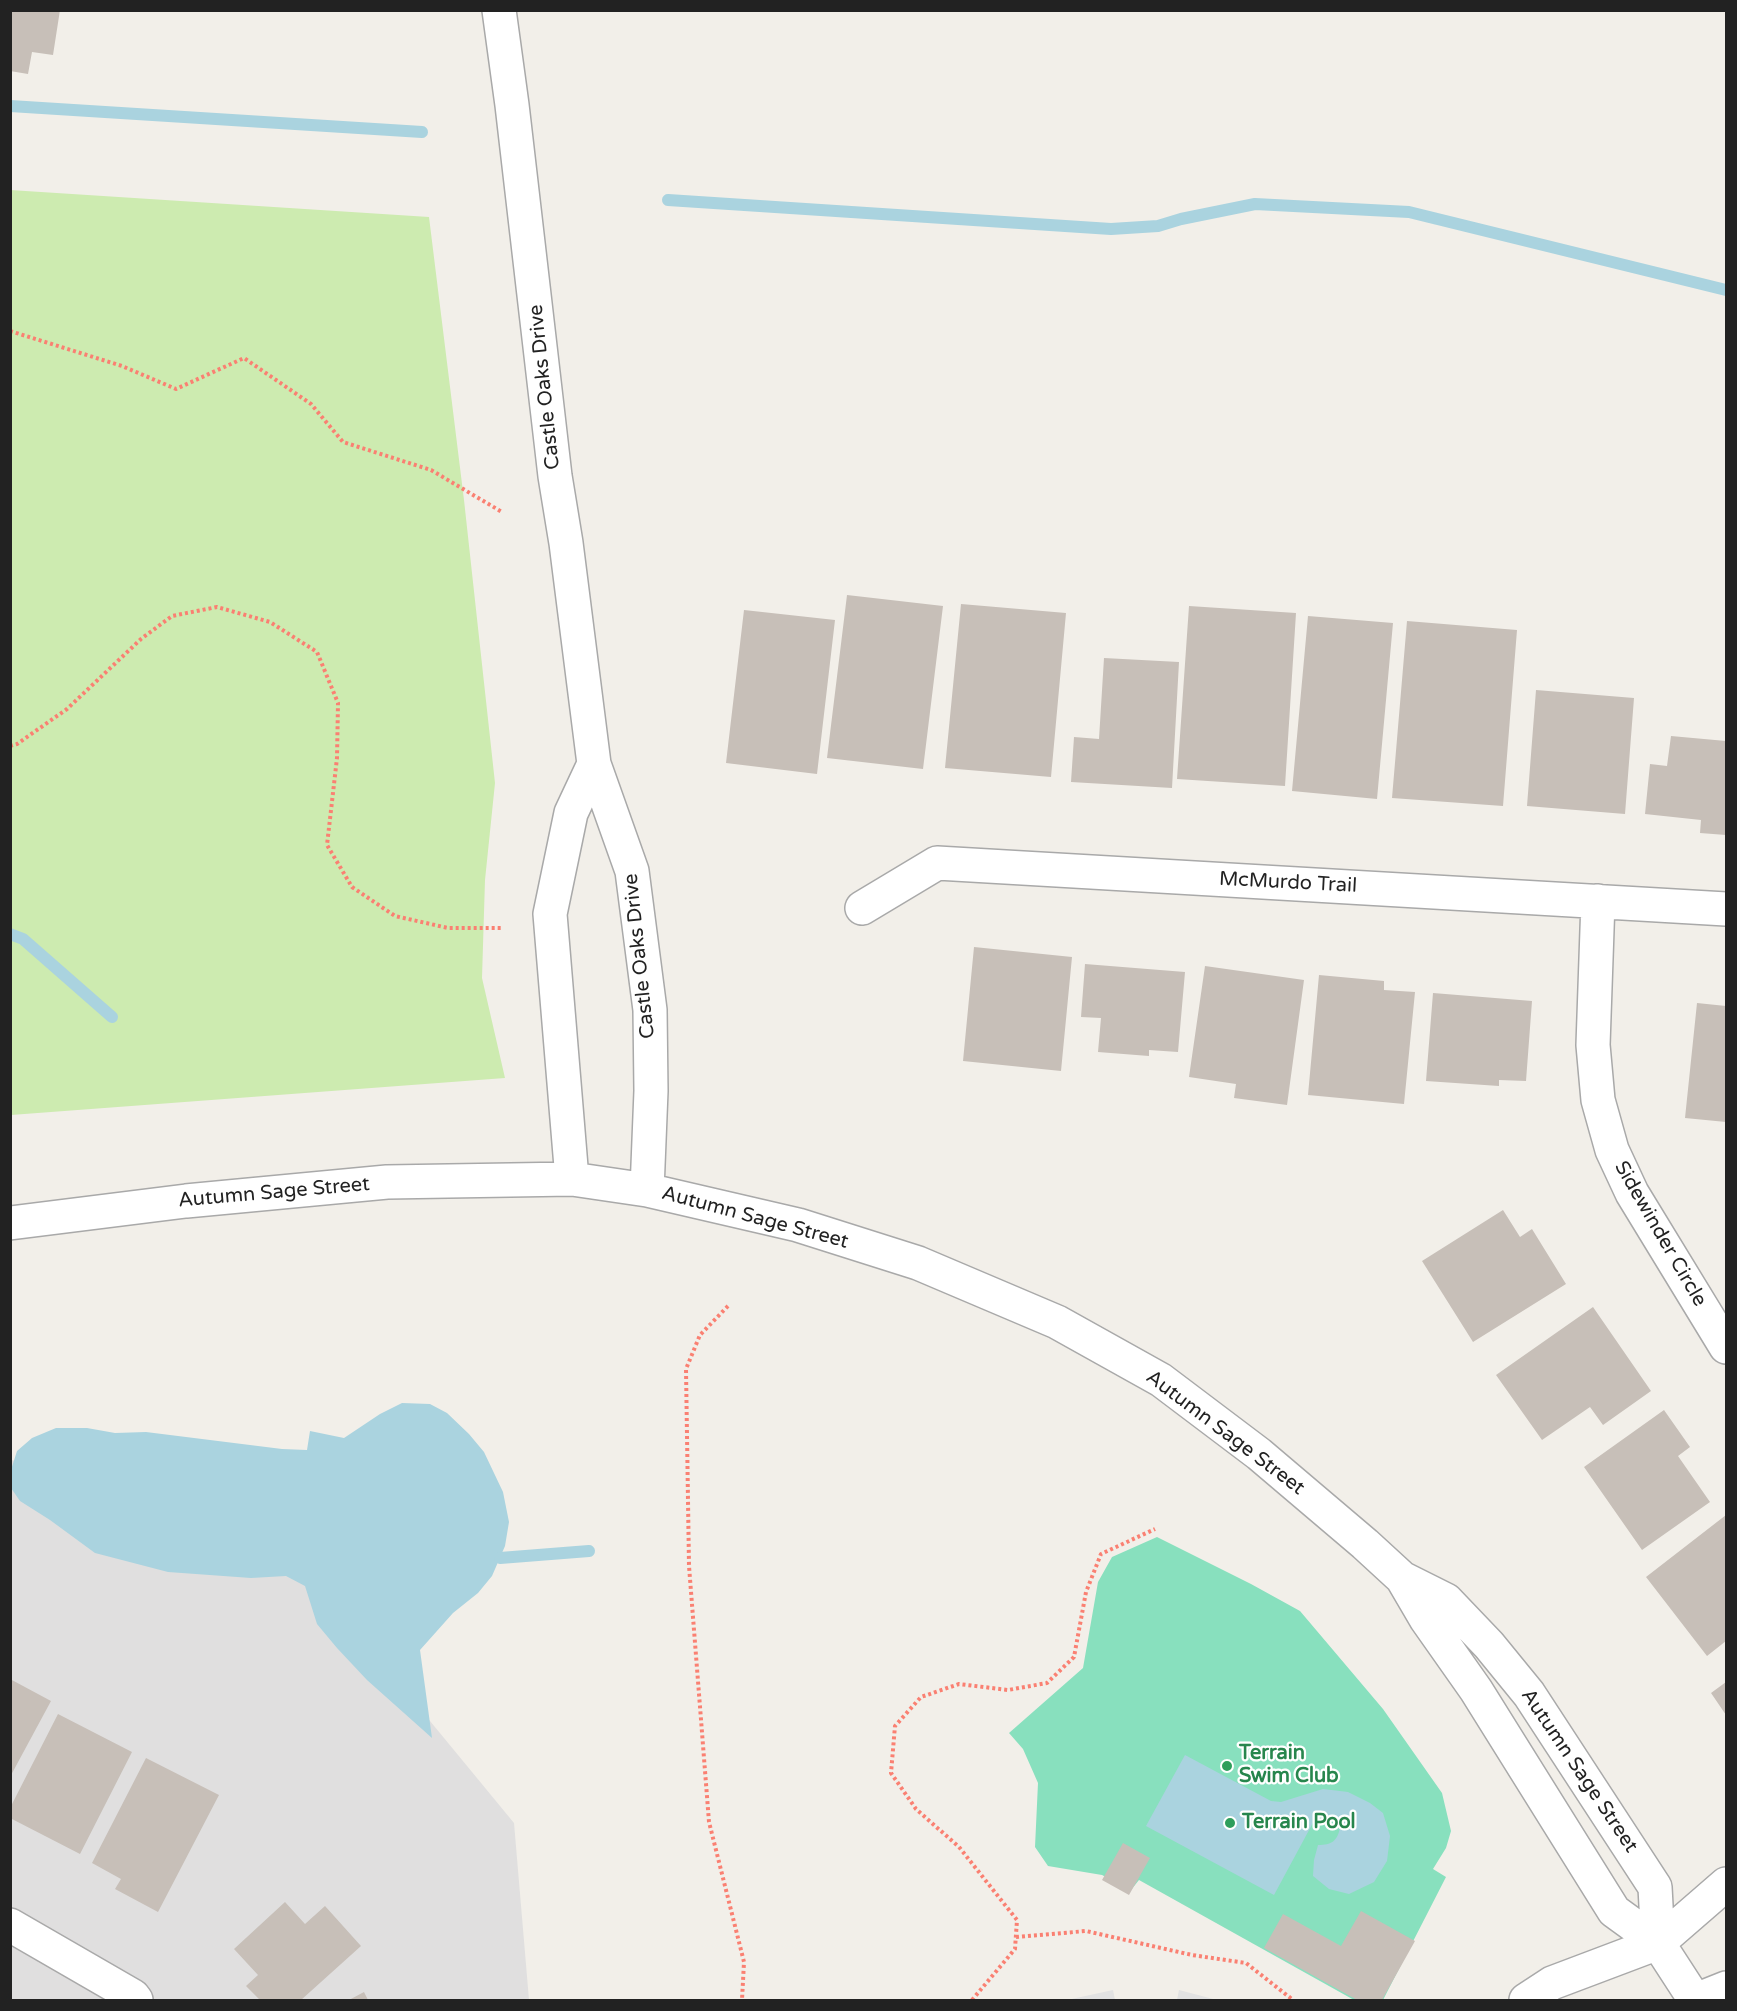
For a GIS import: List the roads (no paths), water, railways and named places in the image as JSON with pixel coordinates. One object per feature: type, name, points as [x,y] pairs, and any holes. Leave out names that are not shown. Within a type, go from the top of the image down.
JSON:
[{"type":"street","name":"Castle Oaks Drive","points":[[499,10],[555,476],[566,543],[594,764],[632,871],[650,1010],[651,1091],[647,1190]]},
{"type":"street","points":[[572,1179],[550,914],[571,813],[594,764]]},
{"type":"street","name":"McMurdo Trail","points":[[862,909],[937,863],[1726,909]]},
{"type":"street","name":"Sidewinder Circle","points":[[1598,901],[1593,1045],[1598,1100],[1612,1150],[1632,1193],[1726,1347]]},
{"type":"street","name":"Autumn Sage Street","points":[[10,1223],[186,1201],[376,1183],[572,1179],[647,1190],[798,1225],[918,1263],[1057,1323],[1161,1380],[1259,1454],[1402,1578],[1446,1600],[1490,1645],[1529,1694],[1655,1887],[1658,1943]]},
{"type":"street","name":"Autumn Sage Street","points":[[1402,1578],[1425,1619],[1476,1690],[1614,1911],[1658,1943],[1696,2001]]},
{"type":"street","points":[[1526,2001],[1552,1983],[1658,1943],[1726,1884]]},
{"type":"street","points":[[10,1925],[133,1996],[136,2001]]},
{"type":"street","points":[[1696,2001],[1726,1988]]},
{"type":"water","points":[[402,1403],[430,1404],[447,1413],[469,1434],[484,1452],[503,1492],[509,1522],[505,1546],[492,1576],[478,1593],[453,1613],[420,1650],[432,1738],[367,1680],[337,1648],[317,1624],[305,1586],[286,1576],[251,1578],[168,1572],[95,1553],[20,1501],[11,1488],[10,1473],[17,1451],[32,1438],[56,1428],[87,1428],[115,1433],[146,1432],[307,1450],[310,1431],[344,1438],[380,1414]]},
{"type":"water","name":"Terrain Pool","points":[[1185,1755],[1271,1801],[1281,1802],[1323,1789],[1348,1792],[1370,1803],[1383,1813],[1390,1836],[1387,1861],[1374,1882],[1349,1894],[1329,1889],[1313,1876],[1314,1860],[1318,1845],[1333,1841],[1340,1828],[1330,1818],[1315,1819],[1274,1895],[1146,1826]]},
{"type":"waterway","points":[[10,106],[422,132]]},
{"type":"waterway","points":[[668,200],[1111,229],[1158,226],[1255,204],[1409,212],[1726,290]]},
{"type":"waterway","points":[[10,934],[23,939],[112,1017]]},
{"type":"waterway","points":[[500,1558],[589,1551]]},
{"type":"place","name":"Terrain Swim Club","points":[[1227,1766]]},
{"type":"place","name":"Terrain Pool","points":[[1230,1823]]}]
